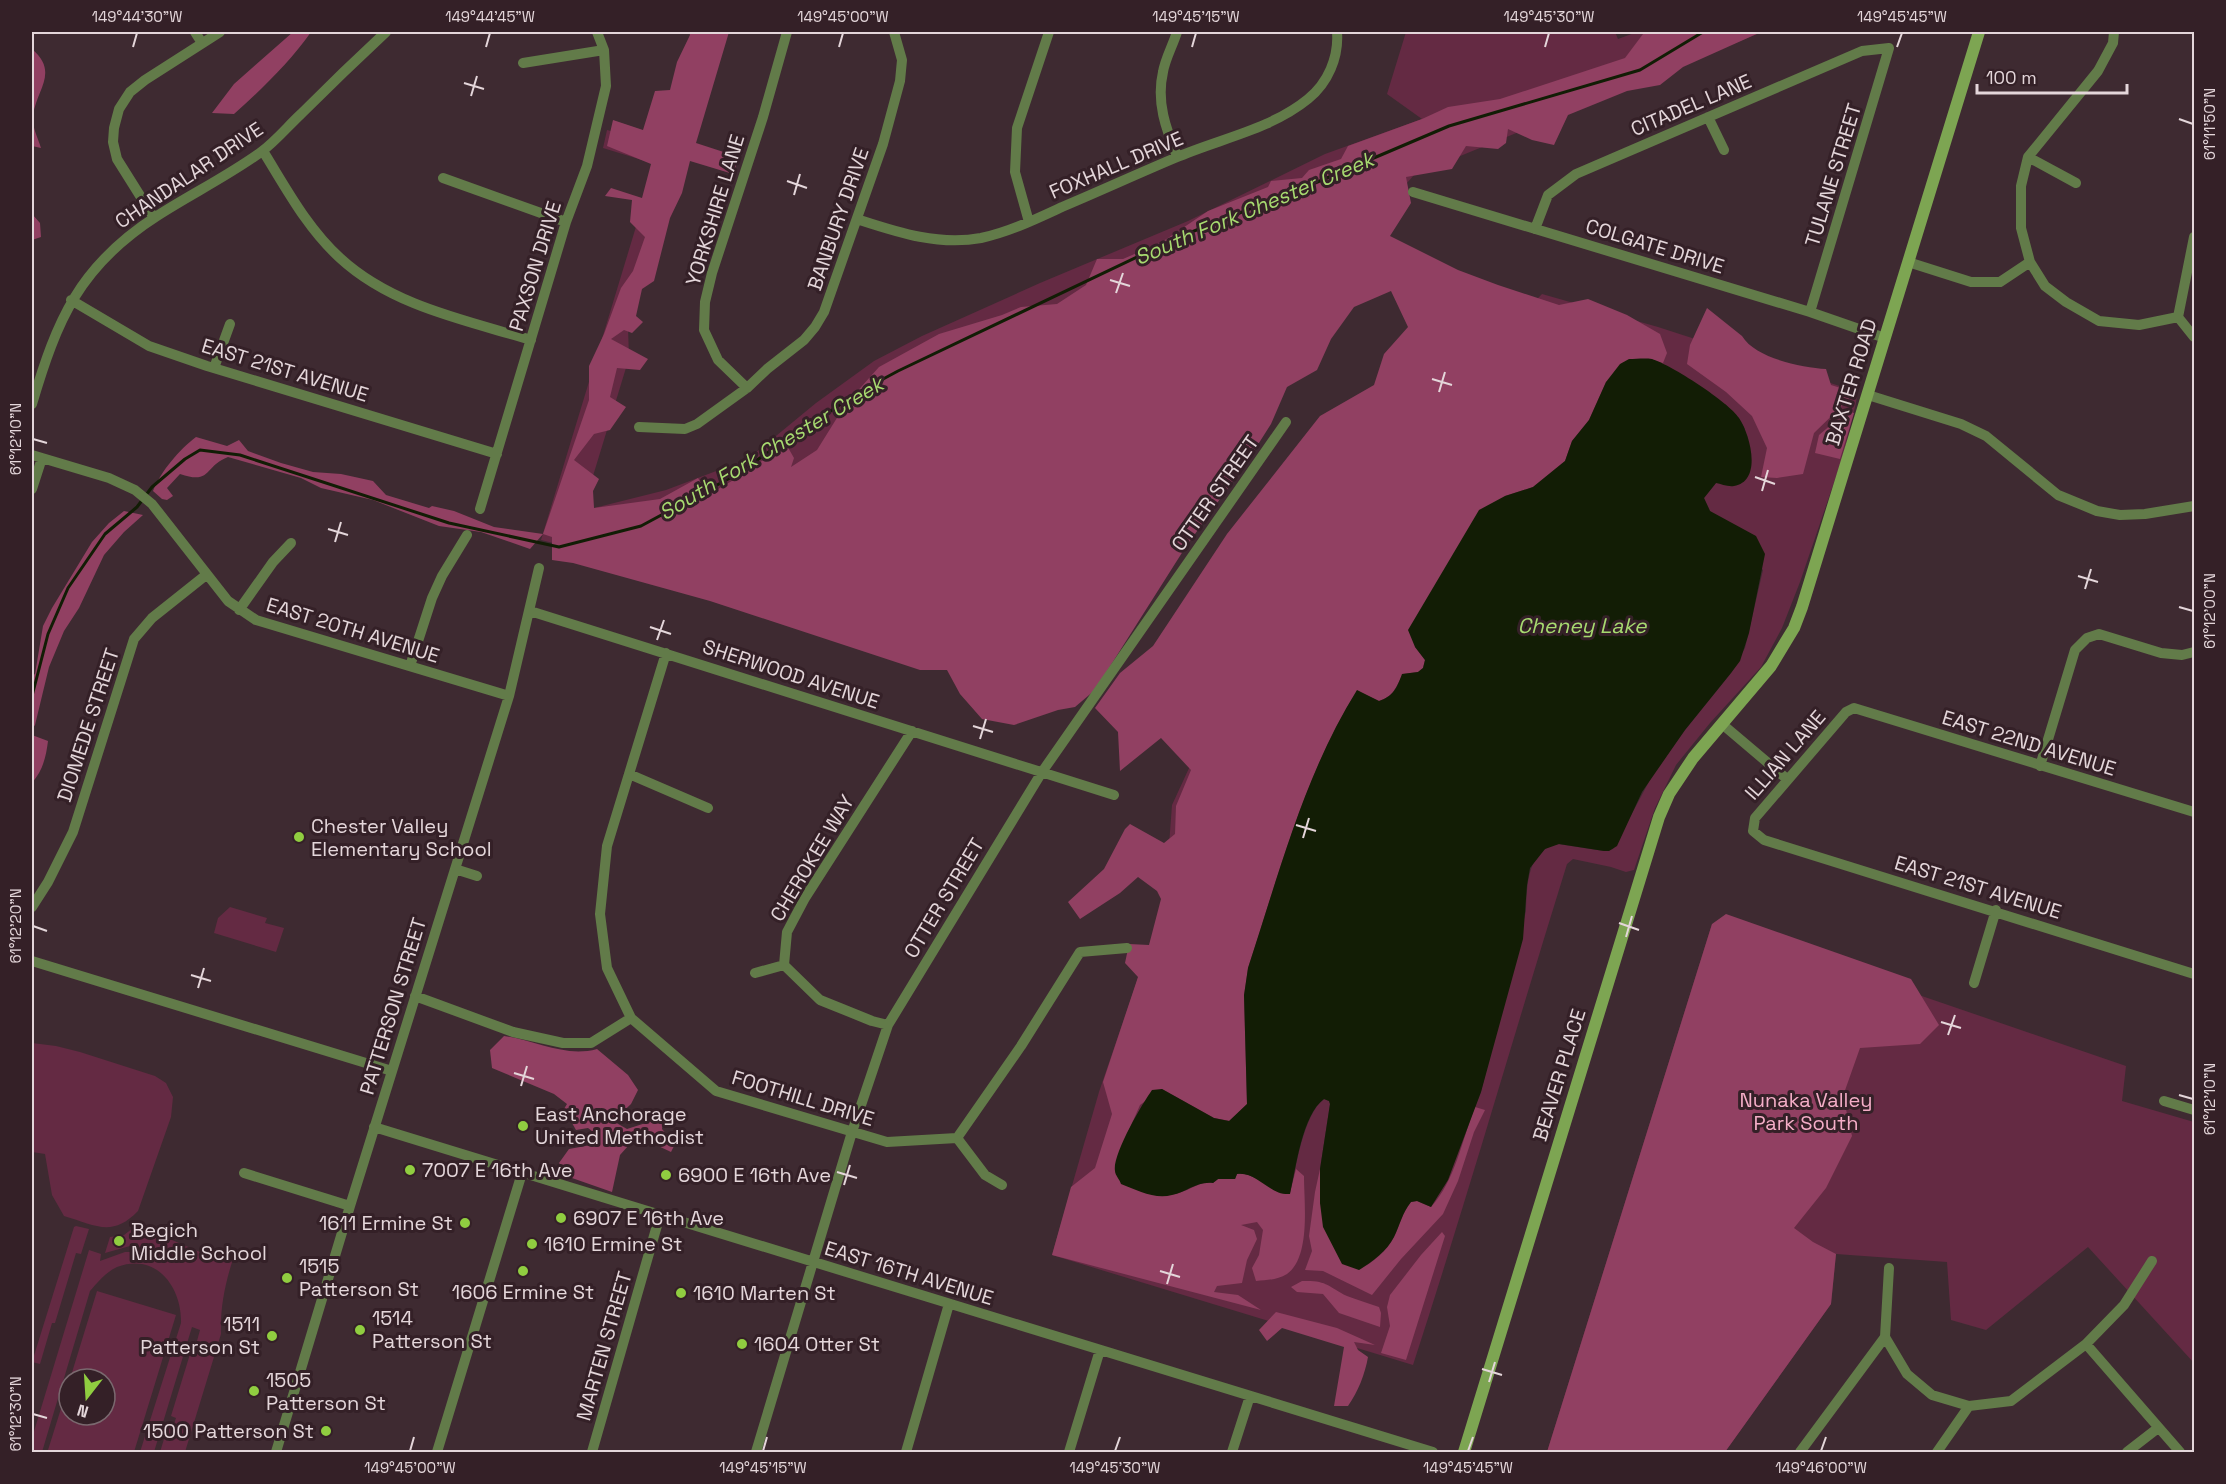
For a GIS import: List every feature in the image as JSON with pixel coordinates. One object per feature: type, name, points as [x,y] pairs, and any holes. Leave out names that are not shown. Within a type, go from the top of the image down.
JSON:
[{"type":"street","points":[[195,32],[202,43]]},
{"type":"street","points":[[154,218],[117,159],[113,142],[119,109],[130,92],[145,80],[220,32]]},
{"type":"street","name":"CHANDALAR DRIVE","points":[[32,404],[48,349],[71,300],[101,262],[133,233],[154,218],[262,151],[386,32]]},
{"type":"street","name":"PAXSON DRIVE","points":[[480,508],[566,222],[587,166],[606,86],[604,50],[597,32]]},
{"type":"street","name":"YORKSHIRE LANE","points":[[747,388],[718,360],[704,330],[705,302],[787,32]]},
{"type":"street","points":[[1029,222],[1015,172],[1017,128],[1049,32]]},
{"type":"street","points":[[1177,32],[1163,71],[1160,102],[1167,131],[1178,156]]},
{"type":"street","name":"FOXHALL DRIVE","points":[[857,219],[898,232],[946,241],[982,238],[1029,222],[1178,156],[1277,118],[1308,99],[1329,76],[1338,42],[1337,32]]},
{"type":"street","name":"BAXTER ROAD","points":[[1722,724],[1766,672],[1794,628],[1802,607],[1979,32]]},
{"type":"street","points":[[2114,32],[2113,43],[2098,71],[2028,157],[2021,186],[2021,228],[2030,262],[2045,286],[2066,303],[2099,321],[2139,325],[2178,317]]},
{"type":"street","name":"BANBURY DRIVE","points":[[639,427],[685,429],[697,424],[747,388],[815,327],[824,312],[883,144],[900,81],[902,60],[898,33]]},
{"type":"street","name":"CITADEL LANE","points":[[1535,229],[1548,195],[1576,174],[1862,51],[1889,48]]},
{"type":"street","name":"TULANE STREET","points":[[1810,312],[1889,48]]},
{"type":"street","points":[[523,63],[604,50]]},
{"type":"street","points":[[1708,117],[1724,150]]},
{"type":"street","points":[[262,151],[309,223],[340,258],[366,278],[428,309],[531,340]]},
{"type":"street","points":[[2028,157],[2076,183]]},
{"type":"street","points":[[443,178],[566,222]]},
{"type":"street","name":"COLGATE DRIVE","points":[[1413,192],[1810,312],[1885,338]]},
{"type":"street","points":[[2194,237],[2178,317],[2194,337]]},
{"type":"street","points":[[1908,262],[1971,282],[2000,282],[2030,262]]},
{"type":"street","name":"EAST 21ST AVENUE","points":[[71,300],[149,346],[497,454]]},
{"type":"street","points":[[214,368],[230,324]]},
{"type":"street","points":[[1868,395],[1961,424],[1986,436],[2058,495],[2086,507],[2120,515],[2145,514],[2194,506]]},
{"type":"street","name":"OTTER STREET","points":[[756,1452],[852,1131],[888,1025],[1042,772],[1286,422]]},
{"type":"street","points":[[32,489],[37,457]]},
{"type":"street","name":"EAST 20TH AVENUE","points":[[37,457],[109,478],[135,490],[152,504],[228,600],[256,620],[509,696]]},
{"type":"street","points":[[410,666],[432,598],[442,576],[467,535]]},
{"type":"street","points":[[239,610],[273,562],[291,543]]},
{"type":"street","name":"PATTERSON STREET","points":[[276,1452],[374,1127],[509,696],[539,568]]},
{"type":"street","name":"DIOMEDE STREET","points":[[32,907],[48,882],[73,832],[135,639],[152,618],[206,575]]},
{"type":"street","name":"SHERWOOD AVENUE","points":[[530,610],[1114,795]]},
{"type":"street","points":[[2040,766],[2075,650],[2087,638],[2099,634],[2161,653],[2182,655],[2194,652]]},
{"type":"street","name":"FOOTHILL DRIVE","points":[[666,653],[607,846],[600,914],[607,968],[631,1018],[716,1091],[887,1142],[957,1138]]},
{"type":"street","name":"EAST 22ND AVENUE","points":[[1854,708],[2194,812]]},
{"type":"street","name":"ILLIAN LANE","points":[[1753,831],[1755,818],[1787,779],[1846,712],[1854,708]]},
{"type":"street","points":[[1722,724],[1787,779]]},
{"type":"street","name":"BEAVER PLACE","points":[[1464,1452],[1659,817],[1683,772],[1722,724]]},
{"type":"street","name":"CHEROKEE WAY","points":[[784,965],[787,932],[805,898],[912,731]]},
{"type":"street","points":[[628,774],[708,808]]},
{"type":"street","name":"EAST 21ST AVENUE","points":[[1753,831],[1764,840],[1996,910],[2194,974]]},
{"type":"street","points":[[455,869],[477,876]]},
{"type":"street","points":[[1974,983],[1996,910]]},
{"type":"street","points":[[1002,1185],[985,1176],[957,1138],[1021,1046],[1080,952],[1127,948]]},
{"type":"street","points":[[32,961],[392,1071]]},
{"type":"street","points":[[755,973],[784,965],[820,1000],[888,1025]]},
{"type":"street","points":[[415,996],[513,1032],[563,1043],[591,1043],[631,1018]]},
{"type":"street","points":[[2164,1101],[2194,1110]]},
{"type":"street","name":"EAST 16TH AVENUE","points":[[374,1127],[1432,1452]]},
{"type":"street","points":[[244,1173],[350,1206]]},
{"type":"street","points":[[437,1452],[522,1173]]},
{"type":"street","name":"MARTEN STREET","points":[[592,1452],[660,1215]]},
{"type":"street","points":[[1885,1337],[1907,1374],[1932,1395],[1969,1406],[2011,1401],[2086,1344],[2124,1305],[2152,1261]]},
{"type":"street","points":[[1800,1452],[1885,1337],[1889,1268]]},
{"type":"street","points":[[906,1452],[949,1304]]},
{"type":"street","points":[[2086,1344],[2180,1452]]},
{"type":"street","points":[[1069,1452],[1100,1350]]},
{"type":"street","points":[[1232,1452],[1250,1396]]},
{"type":"street","points":[[1937,1452],[1969,1406]]},
{"type":"street","points":[[2127,1452],[2158,1428]]},
{"type":"green space","points":[[293,32],[311,32],[275,75],[234,114],[212,113],[234,84]]},
{"type":"green space","points":[[689,32],[729,32],[696,143],[739,157],[733,174],[690,161],[682,193],[670,218],[654,281],[642,289],[636,316],[643,322],[632,333],[624,330],[611,339],[648,359],[640,370],[617,368],[610,397],[626,407],[610,430],[594,434],[574,460],[599,479],[593,491],[594,508],[660,499],[698,478],[708,495],[742,475],[786,444],[794,458],[791,467],[817,450],[845,405],[879,367],[939,334],[1021,307],[1057,304],[1086,285],[1097,259],[1123,259],[1162,242],[1208,211],[1268,187],[1271,181],[1302,178],[1309,170],[1341,159],[1348,146],[1448,107],[1500,99],[1625,58],[1643,34],[1648,32],[1761,32],[1683,67],[1660,85],[1627,91],[1568,115],[1554,145],[1532,140],[1508,129],[1506,143],[1498,149],[1466,146],[1452,169],[1406,177],[1411,203],[1390,236],[1458,270],[1498,285],[1559,305],[1588,299],[1627,315],[1660,334],[1667,353],[1663,363],[1649,359],[1606,382],[1589,420],[1572,441],[1565,461],[1533,487],[1505,496],[1415,647],[1425,660],[1423,668],[1418,672],[1403,674],[1391,694],[1379,701],[1357,691],[1338,723],[1294,826],[1248,968],[1244,996],[1247,1104],[1230,1121],[1214,1118],[1162,1089],[1140,1105],[1119,1153],[1115,1171],[1141,1189],[1156,1195],[1175,1194],[1202,1184],[1213,1183],[1218,1179],[1235,1179],[1237,1174],[1251,1176],[1276,1190],[1290,1193],[1296,1169],[1304,1176],[1303,1242],[1295,1266],[1287,1274],[1256,1281],[1252,1268],[1259,1255],[1263,1230],[1257,1222],[1241,1225],[1254,1230],[1257,1239],[1247,1260],[1242,1283],[1217,1286],[1214,1292],[1238,1295],[1261,1310],[1052,1255],[1071,1187],[1095,1168],[1112,1114],[1103,1082],[1138,977],[1125,963],[1129,944],[1149,945],[1161,899],[1157,891],[1138,877],[1120,893],[1080,919],[1068,902],[1104,869],[1125,829],[1130,824],[1164,843],[1175,834],[1176,806],[1191,770],[1161,738],[1120,771],[1118,732],[1095,708],[1120,673],[1153,646],[1227,534],[1320,416],[1374,385],[1384,354],[1408,327],[1391,291],[1354,307],[1331,339],[1317,370],[1287,387],[1271,424],[1185,548],[1095,690],[1075,707],[1058,710],[1014,725],[982,719],[960,694],[947,670],[920,670],[710,601],[573,563],[552,560],[552,537],[543,534],[589,400],[589,366],[621,288],[633,271],[645,237],[630,222],[632,200],[605,196],[611,188],[642,198],[651,164],[607,146],[613,120],[643,130],[655,91],[670,90],[677,62],[690,35]]},
{"type":"green space","points":[[692,32],[628,327],[629,358],[589,489],[594,508],[666,490],[748,459],[816,403],[874,361],[922,336],[1040,283],[1188,221],[1325,154],[1422,119],[1387,94],[1406,32],[1615,32],[1618,39],[1637,32],[1762,32],[1414,175],[1358,239],[849,635],[552,546],[553,543],[541,540],[655,164],[603,148],[607,130],[661,144]]},
{"type":"green space","points":[[32,49],[40,57],[45,73],[33,119],[41,148],[32,146]]},
{"type":"green space","points":[[32,214],[40,223],[41,237],[32,240]]},
{"type":"green space","points":[[1542,294],[1658,327],[1852,390],[1857,395],[1843,456],[1800,582],[1782,628],[1761,667],[1710,723],[1676,765],[1655,808],[1634,870],[1626,872],[1573,859],[1567,864],[1413,1365],[1052,1255],[1099,1092],[1165,899],[1172,805],[1287,556]],"holes":[[[1725,404],[1738,417],[1745,429],[1716,483],[1704,498],[1710,511],[1763,570],[1745,648],[1731,673],[1685,730],[1652,776],[1613,849],[1604,851],[1558,844],[1540,853],[1535,861],[1528,880],[1526,911],[1481,1092],[1470,1119],[1320,1169],[1330,1104],[1324,1099],[1317,1107],[1306,1129],[1290,1194],[1213,1183]]]},
{"type":"green space","points":[[1707,308],[1758,351],[1793,364],[1826,369],[1831,385],[1850,391],[1849,399],[1814,433],[1803,474],[1777,478],[1761,477],[1767,448],[1752,416],[1726,392],[1687,364],[1690,345]]},
{"type":"green space","points":[[1845,413],[1854,413],[1840,459],[1815,453],[1819,435]]},
{"type":"green space","points":[[196,437],[227,446],[239,440],[248,451],[281,463],[313,472],[341,474],[373,481],[386,495],[429,508],[432,506],[454,511],[494,527],[543,534],[530,549],[481,532],[439,526],[373,500],[321,488],[301,478],[228,457],[203,476],[190,477],[180,474],[167,488],[173,496],[167,500],[162,499],[153,491],[171,461]]},
{"type":"green space","points":[[124,511],[143,515],[104,555],[79,608],[64,631],[49,667],[35,725],[32,729],[32,676],[35,674],[43,626],[92,542],[109,523]]},
{"type":"green space","points":[[32,735],[48,741],[43,763],[32,783]]},
{"type":"green space","points":[[230,907],[267,918],[265,923],[284,928],[276,952],[214,933],[218,918]]},
{"type":"green space","points":[[1726,914],[1911,979],[1939,1025],[1920,1044],[1860,1048],[1843,1096],[1852,1136],[1826,1188],[1794,1228],[1813,1242],[1836,1254],[1831,1304],[1725,1452],[1547,1452],[1712,924]]},
{"type":"green space","name":"Nunaka Valley Park South","points":[[1712,924],[2126,1066],[2122,1101],[2194,1122],[2194,1363],[2088,1247],[1986,1330],[1951,1320],[1947,1262],[1836,1254],[1831,1304],[1725,1452],[1547,1452]]},
{"type":"green space","points":[[504,1036],[562,1050],[597,1049],[628,1075],[638,1090],[631,1104],[613,1121],[627,1129],[655,1120],[663,1110],[662,1129],[675,1144],[671,1152],[637,1136],[620,1155],[612,1192],[572,1178],[559,1163],[569,1149],[591,1145],[596,1134],[588,1128],[576,1130],[564,1109],[567,1104],[554,1094],[492,1068],[490,1050]]},
{"type":"green space","points":[[32,1043],[80,1052],[155,1076],[166,1083],[173,1097],[171,1117],[138,1211],[120,1224],[103,1227],[64,1216],[52,1195],[45,1154],[32,1152]]},
{"type":"green space","points":[[1475,1107],[1485,1110],[1474,1132],[1458,1181],[1443,1214],[1401,1259],[1372,1295],[1323,1271],[1305,1270],[1312,1251],[1309,1236],[1320,1169],[1320,1203],[1359,1270],[1388,1247],[1411,1202],[1417,1201],[1431,1207],[1439,1197],[1452,1173]]},
{"type":"green space","points":[[137,1225],[200,1252],[233,1259],[224,1296],[221,1334],[185,1452],[160,1452],[168,1426],[173,1427],[176,1418],[171,1416],[194,1341],[197,1341],[200,1330],[192,1327],[154,1452],[140,1452],[181,1323],[177,1297],[164,1276],[144,1264],[131,1264],[113,1269],[90,1291],[67,1367],[57,1367],[57,1402],[42,1452],[32,1452],[32,1438],[89,1250],[101,1254],[100,1261],[125,1252],[144,1252],[142,1247],[130,1246],[105,1253],[110,1237],[124,1235]]},
{"type":"green space","points":[[74,1227],[89,1229],[81,1254],[76,1253],[40,1364],[32,1362]]},
{"type":"green space","points":[[1442,1232],[1445,1236],[1406,1360],[1381,1353],[1390,1326],[1387,1307],[1390,1295]]},
{"type":"green space","points":[[1302,1281],[1322,1283],[1347,1296],[1379,1307],[1380,1327],[1339,1313],[1323,1294],[1297,1292],[1291,1287]]},
{"type":"green space","points":[[97,1291],[176,1315],[134,1452],[56,1452],[48,1450],[57,1421],[57,1427],[117,1427],[117,1367],[74,1367]]},
{"type":"green space","points":[[1276,1312],[1337,1328],[1375,1345],[1354,1342],[1358,1350],[1368,1357],[1361,1383],[1348,1406],[1334,1406],[1344,1347],[1282,1328],[1267,1341],[1259,1330]]},
{"type":"water","name":"Cheney Lake","points":[[1629,359],[1652,359],[1672,368],[1724,403],[1743,425],[1750,445],[1749,476],[1734,486],[1716,483],[1704,498],[1710,511],[1756,536],[1765,554],[1749,633],[1740,661],[1685,730],[1642,792],[1617,846],[1604,851],[1559,844],[1545,849],[1530,868],[1523,939],[1481,1092],[1448,1180],[1431,1207],[1417,1201],[1411,1202],[1387,1247],[1359,1270],[1342,1264],[1323,1227],[1320,1169],[1330,1104],[1324,1099],[1316,1107],[1305,1129],[1290,1194],[1276,1191],[1244,1174],[1237,1174],[1235,1179],[1218,1179],[1213,1183],[1197,1185],[1166,1196],[1146,1194],[1121,1184],[1115,1171],[1118,1154],[1135,1118],[1152,1090],[1162,1089],[1214,1118],[1229,1121],[1247,1104],[1244,995],[1248,968],[1294,826],[1338,722],[1357,690],[1379,701],[1392,694],[1402,674],[1418,672],[1423,668],[1425,660],[1415,647],[1408,630],[1479,510],[1505,496],[1533,487],[1565,461],[1572,441],[1589,420],[1606,382],[1620,364]]},
{"type":"waterway","name":"South Fork Chester Creek","points":[[32,696],[48,634],[68,588],[105,534],[137,507],[152,487],[185,459],[200,450],[240,455],[449,523],[559,547],[641,526],[730,478],[859,392],[898,371],[1179,237],[1449,126],[1640,70],[1703,32]]},
{"type":"place","name":"Chester Valley Elementary School","points":[[299,837]]},
{"type":"place","name":"East Anchorage United Methodist","points":[[523,1126]]},
{"type":"place","name":"7007 E 16th Ave","points":[[410,1170]]},
{"type":"place","name":"6900 E 16th Ave","points":[[666,1175]]},
{"type":"place","name":"6907 E 16th Ave","points":[[561,1218]]},
{"type":"place","name":"1611 Ermine St","points":[[465,1223]]},
{"type":"place","name":"Begich Middle School","points":[[119,1241]]},
{"type":"place","name":"1610 Ermine St","points":[[532,1244]]},
{"type":"place","name":"1606 Ermine St","points":[[523,1271]]},
{"type":"place","name":"1515 Patterson St","points":[[287,1278]]},
{"type":"place","name":"1610 Marten St","points":[[681,1293]]},
{"type":"place","name":"1514 Patterson St","points":[[360,1330]]},
{"type":"place","name":"1511 Patterson St","points":[[272,1336]]},
{"type":"place","name":"1604 Otter St","points":[[742,1344]]},
{"type":"place","name":"1505 Patterson St","points":[[254,1391]]},
{"type":"place","name":"1500 Patterson St","points":[[326,1431]]}]
